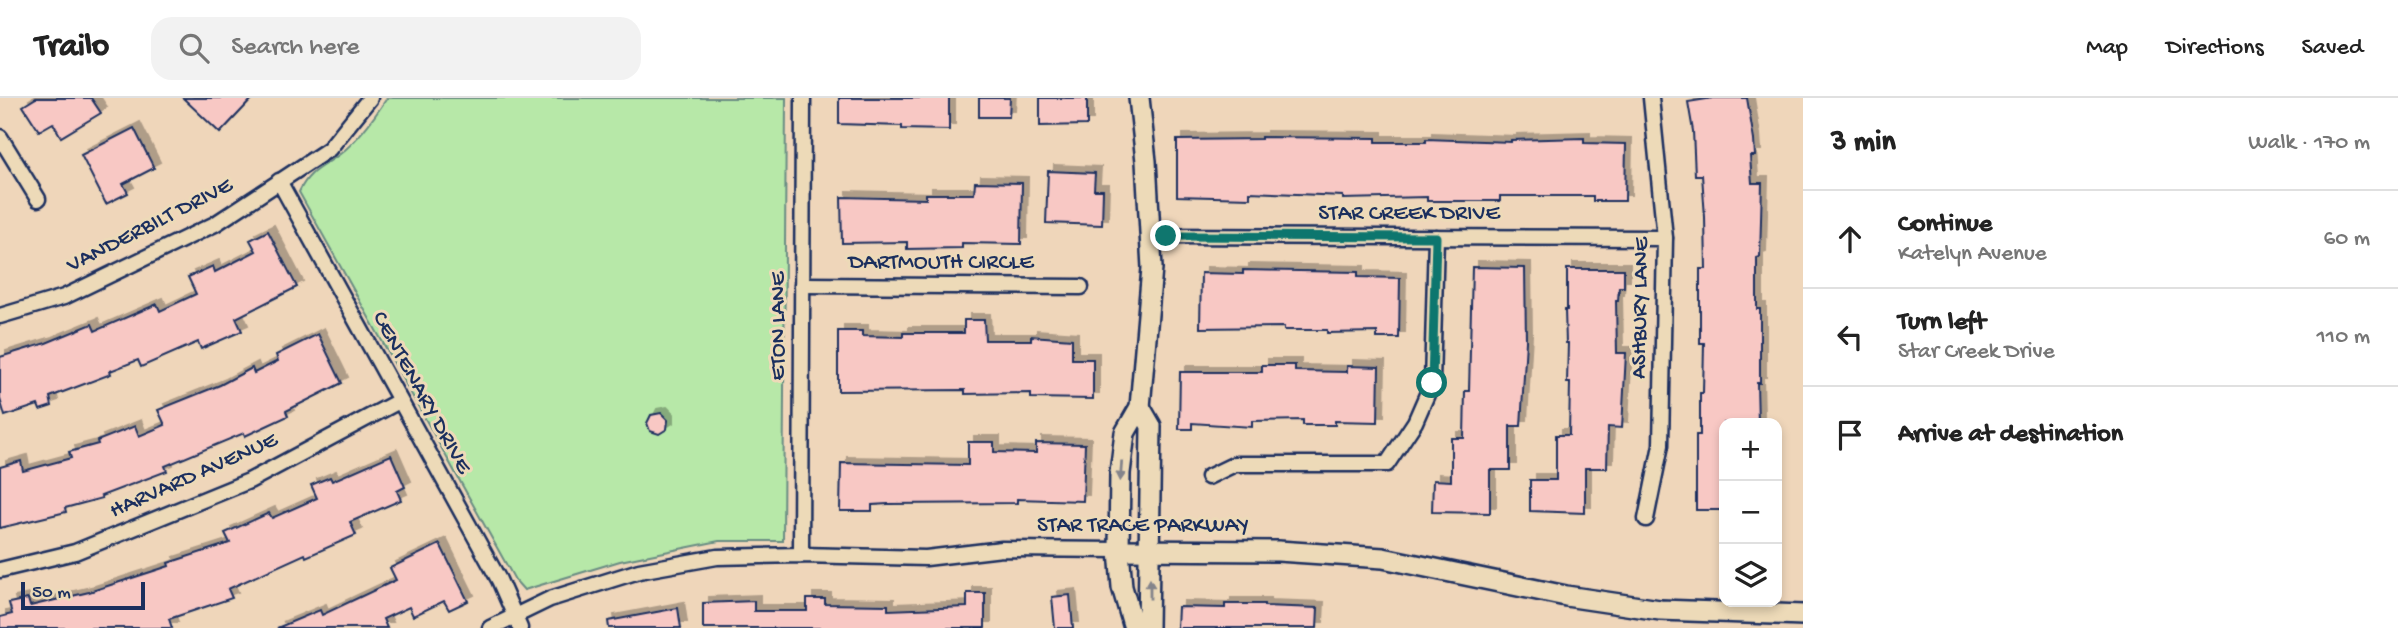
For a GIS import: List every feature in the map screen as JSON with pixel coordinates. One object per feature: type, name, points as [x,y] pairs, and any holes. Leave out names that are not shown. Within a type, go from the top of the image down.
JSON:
[{"type":"street","name":"VANDERBILT DRIVE","points":[[0,316],[77,291],[215,223],[329,149],[370,98]]},
{"type":"street","name":"ETON LANE","points":[[801,555],[803,98]]},
{"type":"street","points":[[1134,628],[1122,587],[1119,550],[1120,473],[1125,433],[1140,407],[1151,288],[1152,236],[1139,98]]},
{"type":"street","name":"ASHBURY LANE","points":[[1646,519],[1661,445],[1665,238],[1651,98]]},
{"type":"street","points":[[0,136],[38,199]]},
{"type":"street","name":"CENTENARY DRIVE","points":[[279,181],[499,580],[518,621]]},
{"type":"street","name":"STAR CREEK DRIVE","points":[[1152,236],[1665,238]]},
{"type":"street","points":[[1208,478],[1236,464],[1387,464],[1415,422],[1432,383],[1436,237]]},
{"type":"street","name":"DARTMOUTH CIRCLE","points":[[802,285],[1080,287]]},
{"type":"street","name":"HARVARD AVENUE","points":[[0,570],[75,552],[249,481],[399,401]]},
{"type":"street","points":[[1140,407],[1151,426],[1149,628]]},
{"type":"street","name":"STAR TRACE PARKWAY","points":[[491,628],[518,621],[550,599],[639,571],[717,557],[801,555],[926,558],[1002,549],[1278,551],[1383,558],[1566,596],[1660,610],[1803,615]]},
{"type":"green space","points":[[387,98],[786,98],[783,541],[719,541],[620,561],[524,590],[515,580],[299,192],[312,174],[353,142]]},
{"type":"building","points":[[36,98],[91,98],[101,113],[61,137],[53,123],[39,131],[23,106]]},
{"type":"building","points":[[183,98],[253,98],[220,133]]},
{"type":"building","points":[[839,98],[949,98],[949,130],[839,124]]},
{"type":"building","points":[[979,98],[1010,98],[1009,117],[979,117]]},
{"type":"building","points":[[1040,98],[1087,98],[1087,125],[1040,126]]},
{"type":"building","points":[[1713,98],[1747,98],[1755,156],[1750,156],[1752,183],[1762,183],[1760,257],[1757,258],[1757,309],[1760,309],[1758,418],[1719,418],[1719,510],[1696,510],[1696,435],[1700,435],[1700,393],[1703,393],[1704,343],[1700,343],[1700,269],[1706,269],[1705,217],[1702,175],[1695,175],[1693,131],[1688,102]]},
{"type":"building","points":[[134,128],[154,168],[123,184],[128,193],[106,204],[81,155]]},
{"type":"building","points":[[1261,137],[1376,138],[1376,142],[1426,142],[1426,139],[1511,142],[1584,138],[1584,143],[1626,144],[1625,201],[1593,201],[1593,196],[1500,196],[1500,201],[1427,201],[1427,197],[1343,199],[1343,196],[1250,192],[1250,198],[1177,196],[1177,140]]},
{"type":"building","points":[[1048,171],[1095,173],[1094,190],[1103,190],[1102,225],[1046,223]]},
{"type":"building","points":[[975,182],[1022,183],[1021,244],[962,243],[962,248],[907,249],[907,242],[842,243],[841,197],[926,199],[926,194],[974,194]]},
{"type":"building","points":[[268,231],[297,287],[236,318],[242,331],[201,349],[198,342],[141,367],[138,360],[110,371],[111,374],[50,397],[52,406],[40,410],[38,405],[5,416],[0,399],[0,357],[46,343],[92,324],[95,331],[157,304],[160,311],[196,294],[188,277],[213,266],[215,272],[256,251],[250,240]]},
{"type":"building","points":[[1472,267],[1525,268],[1526,341],[1521,426],[1510,426],[1510,470],[1490,470],[1490,513],[1432,512],[1433,480],[1451,481],[1451,438],[1464,438],[1465,391],[1469,391]]},
{"type":"building","points":[[1567,269],[1624,269],[1624,287],[1619,287],[1616,301],[1617,353],[1626,353],[1622,428],[1608,427],[1607,468],[1585,468],[1585,513],[1530,511],[1530,480],[1556,480],[1556,435],[1569,435],[1570,383],[1567,383],[1565,310]]},
{"type":"building","points":[[1243,270],[1358,272],[1358,277],[1400,278],[1399,338],[1377,338],[1377,332],[1327,333],[1327,330],[1284,330],[1284,327],[1200,328],[1201,273],[1243,274]]},
{"type":"building","points":[[964,320],[984,320],[985,340],[1031,340],[1031,336],[1072,339],[1072,359],[1093,359],[1093,399],[1031,398],[1031,393],[965,394],[965,390],[838,391],[838,331],[862,331],[862,336],[903,337],[903,333],[964,333]]},
{"type":"building","points":[[318,334],[342,383],[286,411],[288,416],[245,436],[244,433],[165,466],[167,471],[101,496],[102,498],[65,508],[66,512],[0,528],[0,467],[21,461],[23,471],[71,458],[69,452],[98,444],[97,441],[135,426],[139,436],[165,425],[158,410],[220,385],[252,368],[254,373],[278,361],[276,355]]},
{"type":"building","points":[[1262,365],[1295,365],[1295,371],[1347,372],[1347,366],[1379,367],[1378,422],[1335,421],[1335,425],[1303,425],[1303,420],[1252,421],[1252,427],[1192,423],[1192,429],[1179,429],[1180,372],[1262,372]]},
{"type":"building","points":[[661,413],[668,420],[667,429],[659,434],[650,431],[647,423],[651,415]]},
{"type":"building","points":[[968,442],[994,442],[994,452],[1036,453],[1036,443],[1085,444],[1083,501],[1017,499],[1017,503],[888,504],[872,505],[872,511],[840,511],[841,463],[968,465]]},
{"type":"building","points":[[391,455],[405,487],[397,491],[401,500],[350,522],[356,535],[306,557],[305,554],[228,589],[232,598],[169,619],[172,628],[0,628],[0,617],[12,614],[9,603],[28,599],[30,606],[89,592],[230,543],[225,533],[269,513],[272,518],[317,498],[311,485],[330,477],[332,481]]},
{"type":"building","points":[[440,544],[468,601],[449,610],[444,601],[413,616],[409,607],[383,619],[387,628],[277,628],[320,610],[322,615],[396,580],[390,568]]},
{"type":"building","points":[[967,593],[985,593],[985,628],[703,628],[703,603],[754,601],[754,611],[807,611],[807,599],[825,599],[825,604],[888,605],[888,610],[967,607]]},
{"type":"building","points":[[1070,595],[1073,628],[1055,628],[1052,597]]},
{"type":"building","points":[[1225,604],[1318,608],[1317,628],[1177,628],[1178,607],[1225,608]]},
{"type":"building","points":[[678,608],[681,628],[609,628],[608,621]]},
{"type":"route","points":[[1166,236],[1436,237],[1432,383]]}]
